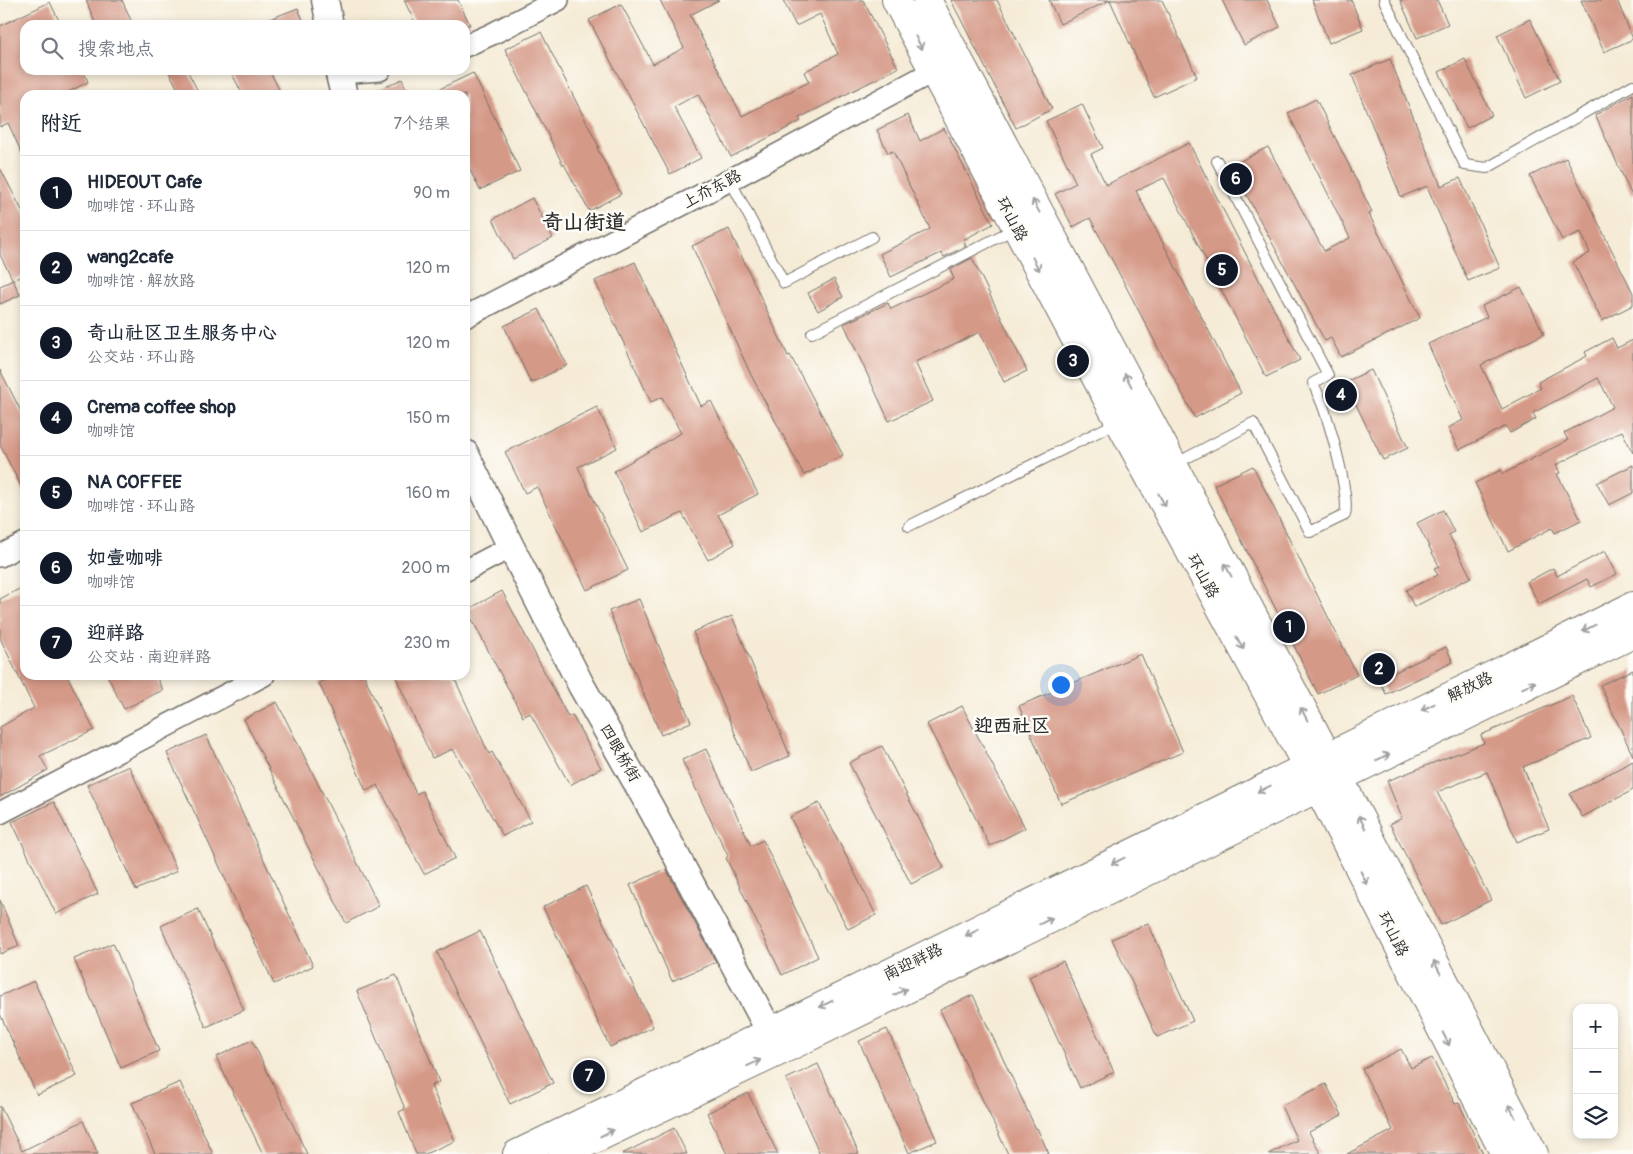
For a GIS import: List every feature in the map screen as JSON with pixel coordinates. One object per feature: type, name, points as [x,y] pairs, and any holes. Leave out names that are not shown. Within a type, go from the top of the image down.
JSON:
[{"type":"main road","name":"环山路","points":[[896,0],[1017,228],[1131,415]]},
{"type":"main road","name":"环山路","points":[[927,0],[958,58],[1131,415],[1323,773],[1534,1154]]},
{"type":"main road","name":"解放路","points":[[1323,773],[1633,606]]},
{"type":"main road","name":"解放路","points":[[1323,773],[1633,634]]},
{"type":"main road","name":"环山路","points":[[1323,773],[1505,1154]]},
{"type":"main road","name":"南迎祥路","points":[[563,1154],[775,1042],[1323,773]]},
{"type":"main road","name":"南迎祥路","points":[[517,1154],[775,1042]]},
{"type":"street","points":[[325,0],[329,20]]},
{"type":"street","points":[[470,44],[558,0]]},
{"type":"street","name":"上夼东路","points":[[470,314],[730,180],[958,58]]},
{"type":"street","points":[[340,79],[358,75]]},
{"type":"street","name":"四眼桥街","points":[[470,463],[582,685],[652,810],[775,1042]]},
{"type":"street","points":[[0,556],[20,546]]},
{"type":"street","points":[[470,568],[511,547]]},
{"type":"street","points":[[0,813],[254,680]]},
{"type":"lane","points":[[1384,0],[1465,165],[1487,168],[1633,85]]},
{"type":"lane","points":[[1161,471],[1252,423],[1310,532],[1345,516],[1347,508],[1325,411],[1313,383],[1328,375],[1217,161]]},
{"type":"lane","points":[[730,180],[784,282],[872,237]]},
{"type":"lane","points":[[812,333],[1017,228]]},
{"type":"lane","points":[[908,526],[1131,415]]},
{"type":"building","points":[[86,0],[122,0],[131,20],[94,20]]},
{"type":"building","points":[[404,0],[458,0],[468,20],[414,20]]},
{"type":"building","points":[[660,0],[719,0],[690,15],[742,116],[809,82],[804,72],[838,54],[820,14],[796,26],[783,0],[863,0],[898,68],[799,118],[801,121],[731,157],[698,94],[674,107],[701,158],[670,174],[589,20],[621,4],[653,64],[684,48]]},
{"type":"building","points":[[951,0],[997,0],[1052,109],[1016,128]]},
{"type":"building","points":[[1049,0],[1110,0],[1060,24]]},
{"type":"building","points":[[1110,0],[1162,0],[1197,77],[1154,97]]},
{"type":"building","points":[[1222,0],[1267,0],[1280,27],[1244,45]]},
{"type":"building","points":[[1312,0],[1351,0],[1363,29],[1329,43]]},
{"type":"building","points":[[1400,0],[1437,0],[1448,24],[1417,38]]},
{"type":"building","points":[[1581,0],[1617,0],[1633,39],[1604,52]]},
{"type":"building","points":[[50,2],[59,20],[20,20],[20,75],[85,75],[88,82],[72,90],[20,90],[20,149],[8,123],[0,127],[0,26]]},
{"type":"building","points":[[298,8],[303,20],[267,20]]},
{"type":"building","points":[[1530,19],[1560,81],[1526,98],[1497,35]]},
{"type":"building","points":[[541,32],[621,194],[589,211],[563,165],[505,49]]},
{"type":"building","points":[[1390,59],[1441,186],[1460,178],[1500,268],[1468,281],[1427,186],[1401,197],[1352,75]]},
{"type":"building","points":[[1465,59],[1492,115],[1467,128],[1439,72]]},
{"type":"building","points":[[473,73],[520,171],[480,190],[470,170],[470,90],[437,90]]},
{"type":"building","points":[[171,75],[190,75],[197,90],[178,90]]},
{"type":"building","points":[[233,75],[272,75],[279,89],[277,90],[240,90]]},
{"type":"building","points":[[402,79],[407,90],[378,90]]},
{"type":"building","points":[[1633,94],[1633,198],[1595,115]]},
{"type":"building","points":[[1316,99],[1372,212],[1369,214],[1420,318],[1341,357],[1331,338],[1325,341],[1231,166],[1268,147],[1324,251],[1350,238],[1288,113]]},
{"type":"building","points":[[1082,104],[1103,148],[1091,154],[1106,185],[1189,143],[1300,360],[1266,377],[1164,178],[1136,191],[1241,393],[1195,418],[1090,218],[1073,227],[1055,194],[1076,183],[1046,121]]},
{"type":"building","points":[[908,115],[920,141],[944,128],[993,224],[963,240],[966,246],[944,257],[941,253],[891,277],[880,254],[930,229],[893,151],[888,153],[877,130]]},
{"type":"building","points":[[1566,158],[1633,293],[1633,305],[1602,321],[1573,262],[1590,253],[1581,232],[1562,240],[1530,176]]},
{"type":"building","points":[[0,168],[20,206],[20,276],[13,280],[0,255]]},
{"type":"building","points":[[532,198],[553,238],[513,259],[493,219]]},
{"type":"building","points":[[729,229],[788,356],[790,355],[843,455],[804,475],[751,375],[692,246]]},
{"type":"building","points":[[972,258],[1027,371],[1004,382],[980,332],[915,362],[933,401],[889,421],[844,324],[888,303],[891,309],[954,279],[950,270]]},
{"type":"building","points":[[635,262],[701,406],[711,401],[758,494],[718,515],[735,544],[708,560],[682,513],[643,532],[614,471],[681,433],[662,397],[651,402],[595,281]]},
{"type":"building","points":[[834,279],[843,297],[818,311],[808,293]]},
{"type":"building","points":[[13,280],[20,295],[0,304],[0,286]]},
{"type":"building","points":[[1521,287],[1544,334],[1481,365],[1502,409],[1541,388],[1538,382],[1587,356],[1585,352],[1612,338],[1617,348],[1633,340],[1633,453],[1622,431],[1556,465],[1560,473],[1557,474],[1581,520],[1555,533],[1552,528],[1508,551],[1475,483],[1501,470],[1503,474],[1568,440],[1564,433],[1613,407],[1598,378],[1533,413],[1536,419],[1510,433],[1506,426],[1459,450],[1448,428],[1463,420],[1428,344],[1487,317],[1482,306]]},
{"type":"building","points":[[539,309],[567,365],[531,383],[504,326]]},
{"type":"building","points":[[0,370],[20,409],[20,484],[0,445]]},
{"type":"building","points":[[1371,370],[1408,448],[1383,460],[1345,382]]},
{"type":"building","points":[[597,407],[617,448],[578,467],[628,570],[587,590],[537,487],[525,493],[505,452]]},
{"type":"building","points":[[1633,465],[1633,493],[1609,505],[1597,483]]},
{"type":"building","points":[[1253,466],[1357,675],[1318,694],[1214,485]]},
{"type":"building","points":[[1443,510],[1454,532],[1449,535],[1471,577],[1414,607],[1406,590],[1438,575],[1434,568],[1439,566],[1417,523]]},
{"type":"building","points":[[1605,551],[1617,574],[1591,587],[1587,579],[1539,604],[1527,582],[1553,568],[1557,576]]},
{"type":"building","points":[[20,589],[20,679],[0,638],[0,599]]},
{"type":"building","points":[[502,591],[568,717],[572,715],[601,768],[570,785],[530,713],[523,717],[470,616],[470,608]]},
{"type":"building","points":[[639,599],[691,722],[661,735],[609,611]]},
{"type":"building","points":[[732,616],[790,756],[751,772],[693,632]]},
{"type":"building","points":[[1446,647],[1453,662],[1386,694],[1379,680]]},
{"type":"building","points":[[1141,654],[1183,752],[1061,804],[1019,706]]},
{"type":"building","points":[[1633,670],[1633,756],[1600,685]]},
{"type":"building","points":[[20,680],[69,680],[94,730],[40,756],[48,770],[0,797],[0,727],[34,708]]},
{"type":"building","points":[[110,680],[158,680],[163,690],[124,709]]},
{"type":"building","points":[[326,680],[366,680],[416,794],[422,791],[455,858],[424,874],[378,785],[366,791],[319,683]]},
{"type":"building","points":[[397,680],[455,680],[489,754],[492,752],[531,821],[503,836],[453,749],[432,758]]},
{"type":"building","points":[[1572,696],[1591,738],[1523,767],[1549,829],[1517,842],[1487,772],[1437,792],[1491,900],[1441,925],[1390,824],[1402,818],[1387,781],[1484,743],[1481,735]]},
{"type":"building","points":[[277,702],[379,906],[346,923],[244,719]]},
{"type":"building","points":[[962,706],[1025,828],[990,846],[927,724]]},
{"type":"building","points":[[206,735],[313,966],[274,984],[167,753]]},
{"type":"building","points":[[882,746],[944,868],[911,884],[849,763]]},
{"type":"building","points":[[706,749],[751,846],[763,840],[818,957],[782,975],[682,760]]},
{"type":"building","points":[[1633,761],[1633,790],[1582,817],[1570,794]]},
{"type":"building","points":[[129,766],[177,871],[136,890],[87,785]]},
{"type":"building","points":[[54,802],[98,894],[56,914],[12,822]]},
{"type":"building","points":[[819,803],[876,915],[848,929],[790,817]]},
{"type":"building","points":[[666,869],[716,962],[672,981],[630,885]]},
{"type":"building","points":[[586,886],[653,1027],[610,1047],[543,907]]},
{"type":"building","points":[[0,900],[19,946],[0,954]]},
{"type":"building","points":[[198,909],[244,1010],[206,1027],[161,926]]},
{"type":"building","points":[[1148,923],[1193,1021],[1157,1037],[1112,939]]},
{"type":"building","points":[[480,931],[553,1083],[510,1104],[437,952]]},
{"type":"building","points":[[113,943],[159,1051],[121,1068],[74,959]]},
{"type":"building","points":[[1063,961],[1114,1072],[1080,1088],[1029,977]]},
{"type":"building","points":[[396,975],[439,1082],[431,1086],[455,1141],[425,1154],[416,1154],[399,1112],[405,1109],[357,991]]},
{"type":"building","points":[[34,981],[77,1076],[37,1095],[0,1014],[0,996]]},
{"type":"building","points":[[973,995],[1049,1154],[1008,1154],[940,1010]]},
{"type":"building","points":[[887,1029],[937,1141],[909,1153],[859,1041]]},
{"type":"building","points":[[252,1040],[307,1154],[263,1154],[216,1057]]},
{"type":"building","points":[[1401,1049],[1411,1068],[1432,1058],[1455,1104],[1459,1103],[1483,1154],[1347,1154],[1393,1130],[1362,1069]]},
{"type":"building","points":[[818,1064],[859,1154],[820,1154],[786,1079]]},
{"type":"building","points":[[180,1082],[213,1154],[155,1154],[132,1103]]},
{"type":"building","points":[[1326,1084],[1342,1115],[1309,1132],[1321,1154],[1268,1154],[1297,1140],[1281,1106]]},
{"type":"building","points":[[748,1093],[778,1154],[727,1154],[707,1113]]},
{"type":"building","points":[[0,1106],[22,1151],[83,1121],[98,1154],[0,1154]]},
{"type":"building","points":[[674,1128],[687,1154],[622,1154]]},
{"type":"place","name":"如壹咖啡","points":[[1236,179]]},
{"type":"place","name":"NA COFFEE","points":[[1222,270]]},
{"type":"place","name":"奇山社区卫生服务中心","points":[[1073,361]]},
{"type":"place","name":"Crema coffee shop","points":[[1341,395]]},
{"type":"place","name":"HIDEOUT Cafe","points":[[1289,627]]},
{"type":"place","name":"wang2cafe","points":[[1379,669]]},
{"type":"place","name":"迎祥路","points":[[589,1076]]},
{"type":"district","name":"奇山街道","points":[[584,222]]},
{"type":"district","name":"迎西社区","points":[[1012,726]]}]
